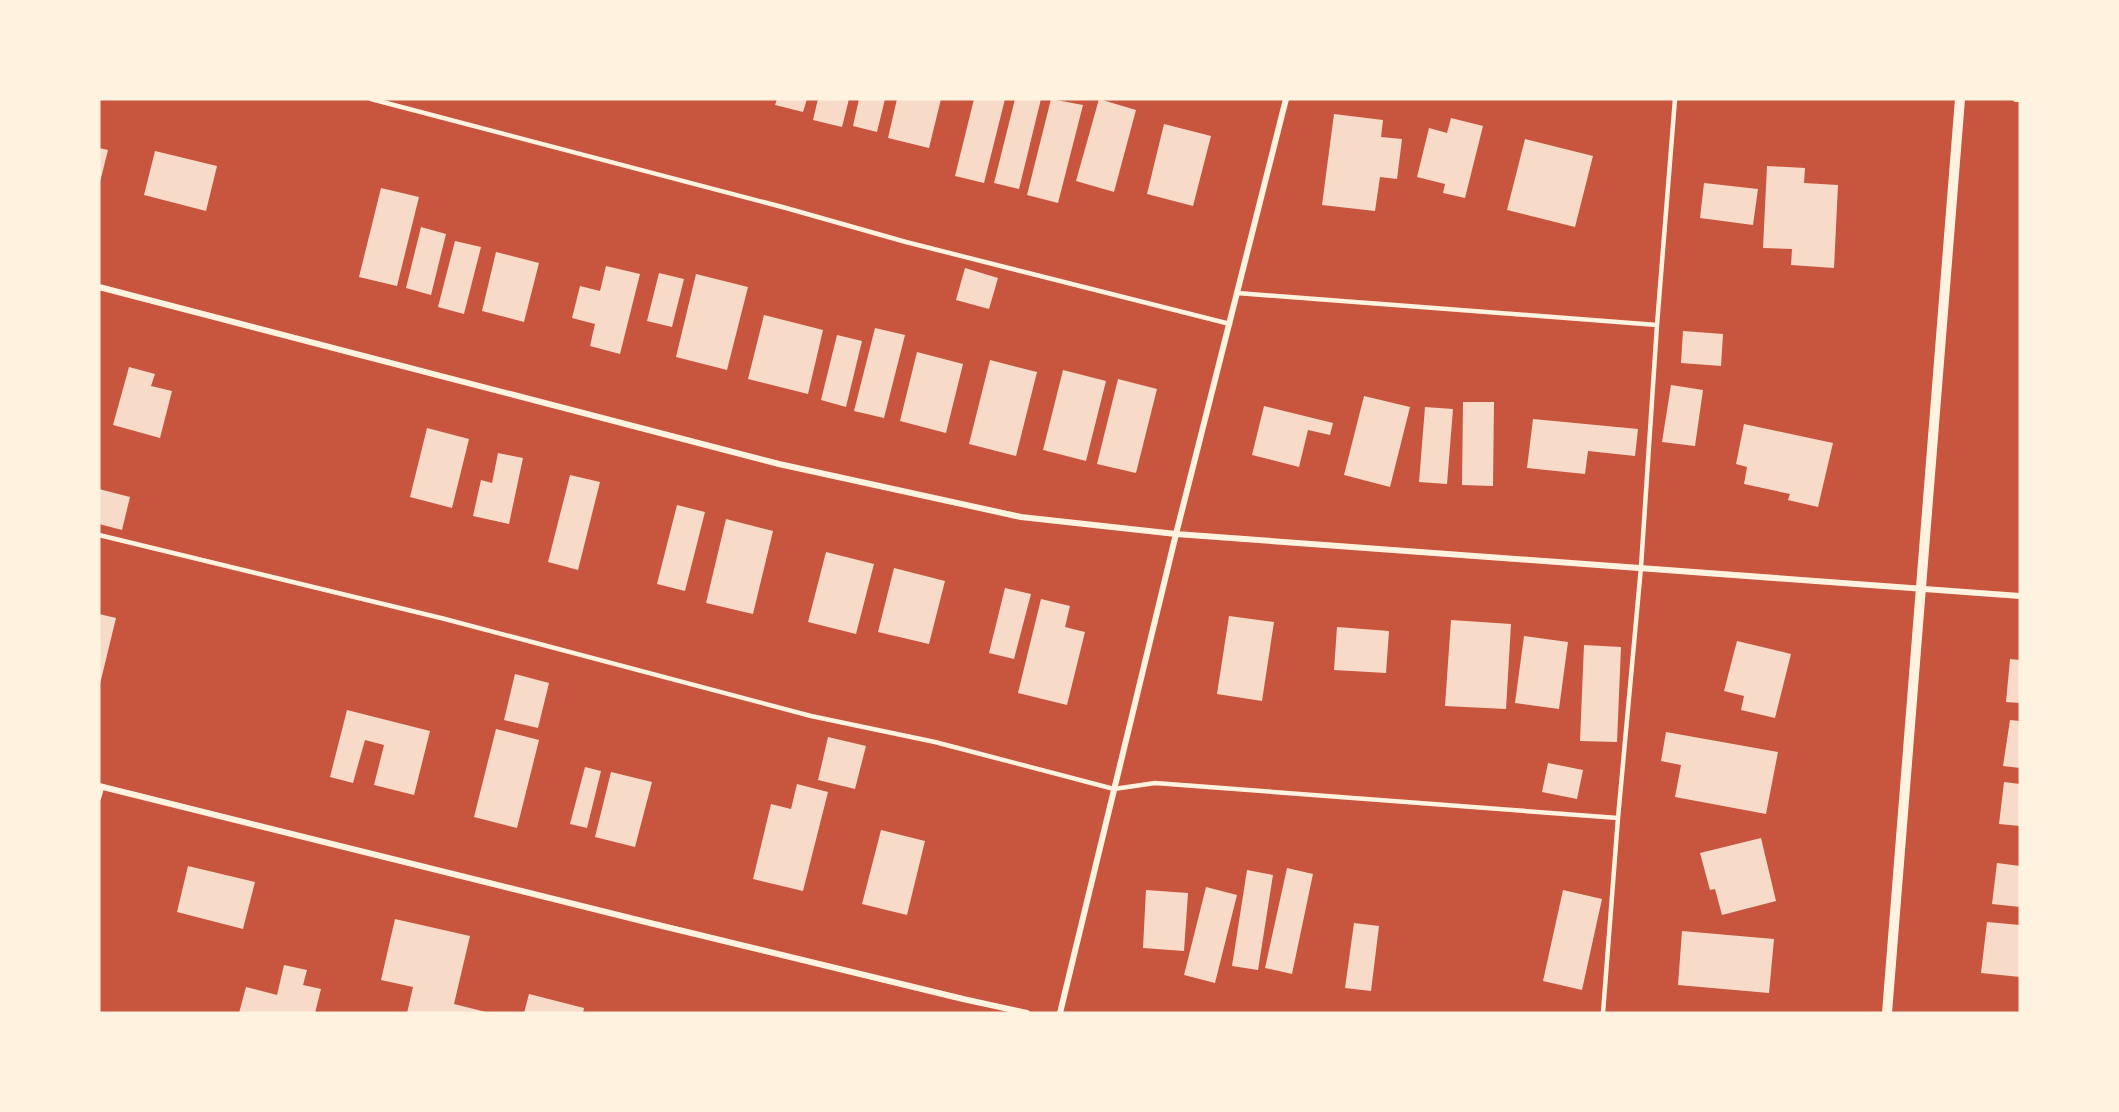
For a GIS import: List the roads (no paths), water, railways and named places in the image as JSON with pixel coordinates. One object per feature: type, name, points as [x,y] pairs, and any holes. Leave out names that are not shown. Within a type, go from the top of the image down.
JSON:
[{"type":"street","points":[[1060,1013],[1176,534],[1286,99]]},
{"type":"street","points":[[1887,1013],[1960,99]]},
{"type":"street","points":[[99,287],[778,464],[1021,517],[1176,534],[2020,596]]},
{"type":"street","points":[[100,787],[650,923],[1027,1013]]},
{"type":"lane","points":[[372,99],[786,208],[906,242],[1230,324]]},
{"type":"lane","points":[[1603,1013],[1641,567],[1675,99]]},
{"type":"lane","points":[[1237,293],[1657,324]]},
{"type":"lane","points":[[99,535],[445,619],[811,716],[934,742],[1114,789],[1155,783],[1618,818]]},
{"type":"lane","points":[[99,798],[100,787]]}]
